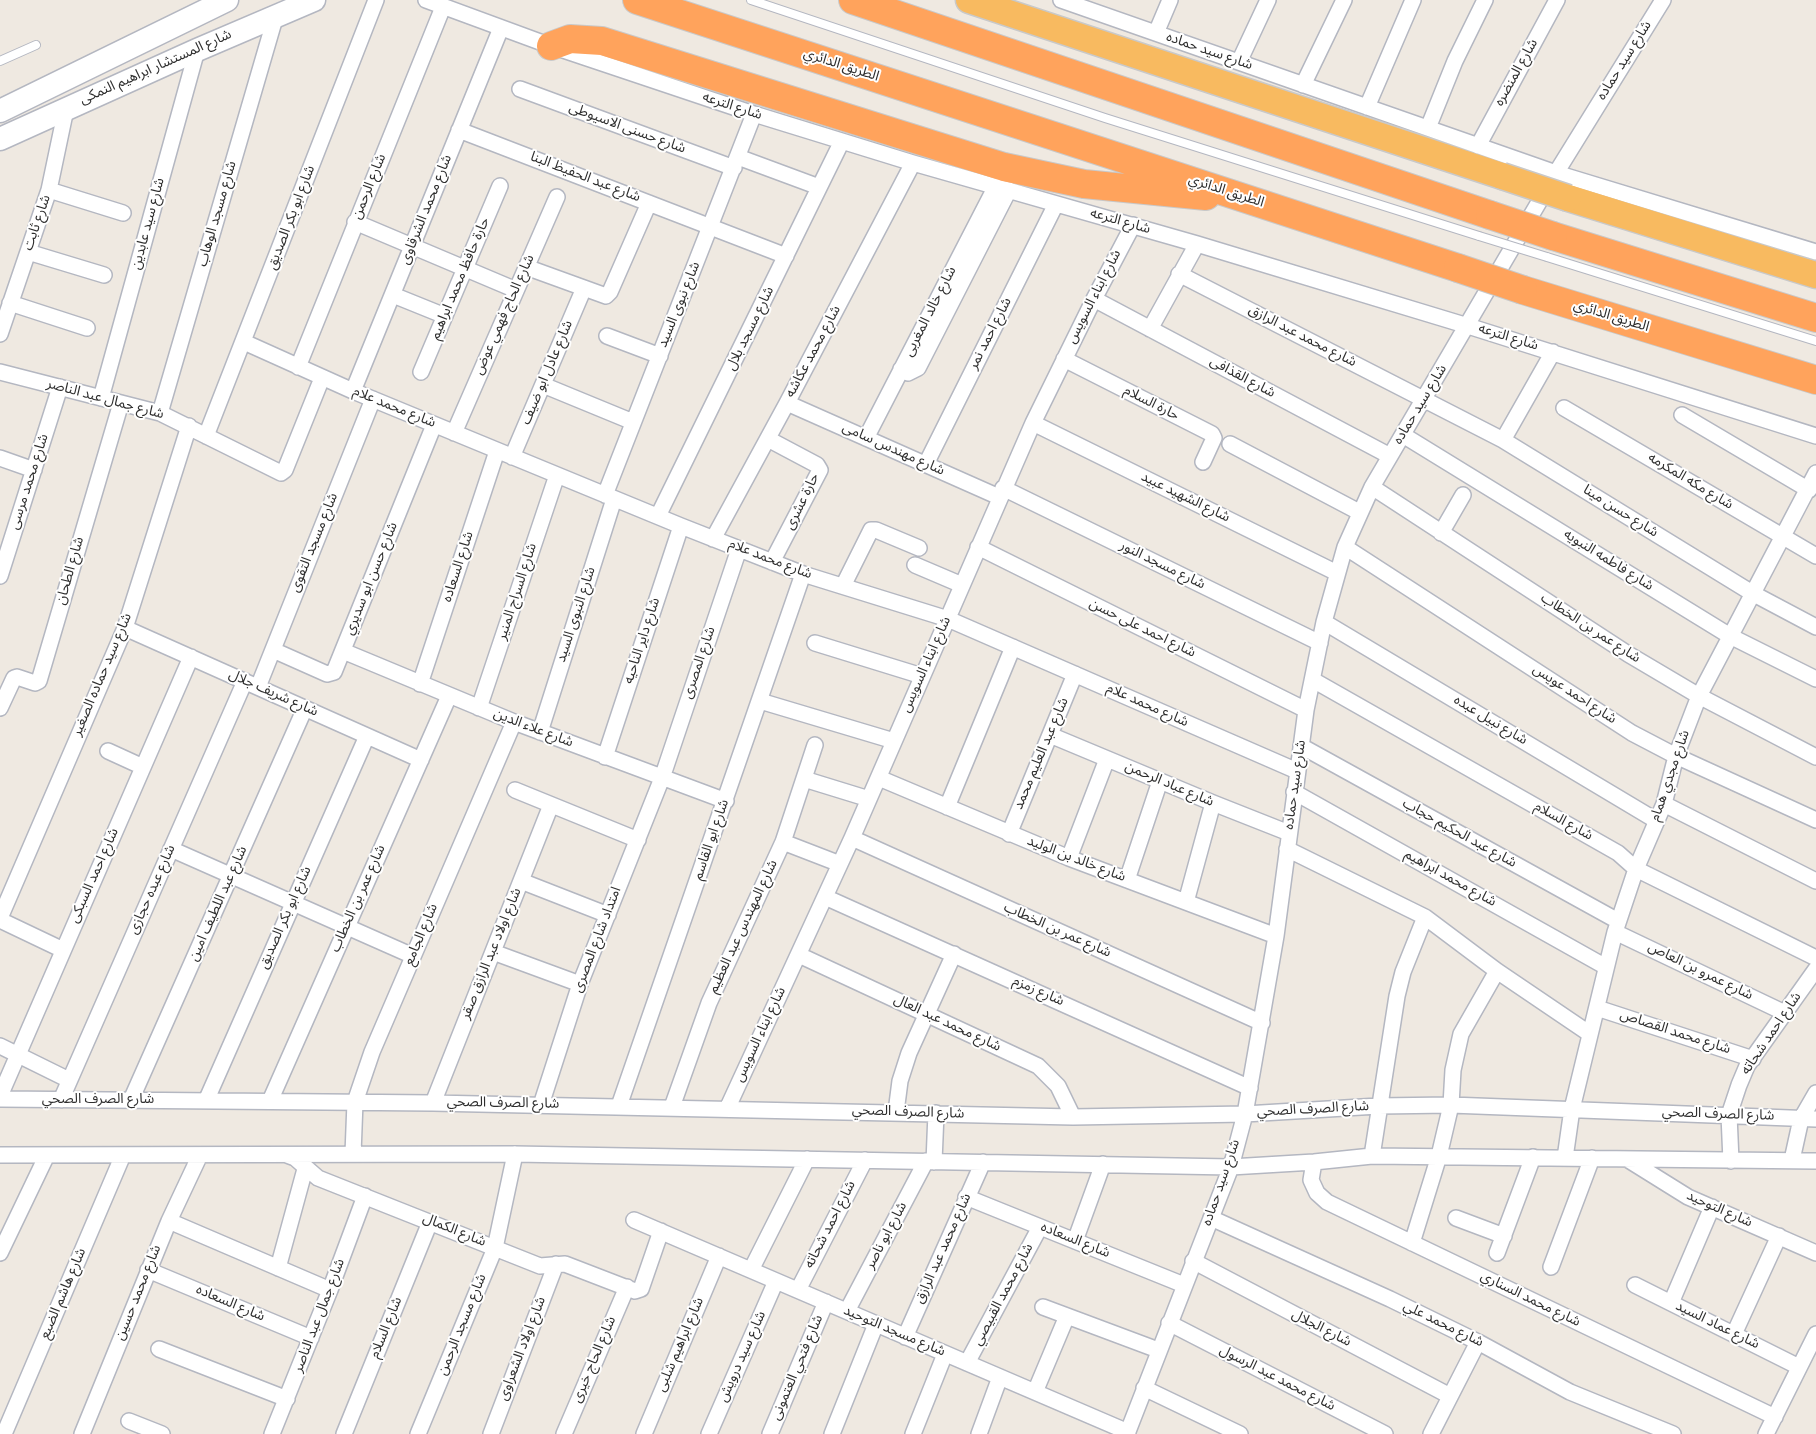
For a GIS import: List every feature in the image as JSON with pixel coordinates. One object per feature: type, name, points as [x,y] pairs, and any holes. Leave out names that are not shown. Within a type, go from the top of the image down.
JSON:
[{"type":"highway","name":"الطريق الدائري","points":[[637,0],[1523,290],[1816,380]]},
{"type":"highway","points":[[854,0],[1484,226],[1550,246],[1816,318]]},
{"type":"highway","points":[[969,0],[1568,198],[1816,275]]},
{"type":"highway","points":[[551,46],[570,39],[602,41],[965,157],[1044,176],[1124,189],[1245,198]]},
{"type":"main road","name":"شارع المستشار ابراهيم النمكى","points":[[0,111],[56,86],[227,0]]},
{"type":"main road","name":"شارع المستشار ابراهيم النمكى","points":[[0,140],[196,50],[314,0]]},
{"type":"main road","points":[[56,86],[66,109]]},
{"type":"street","name":"شارع ابو بكر الصديق","points":[[206,436],[376,0]]},
{"type":"street","name":"شارع الترعه","points":[[426,0],[551,46],[754,114],[913,163],[1133,225],[1468,326],[1816,436]]},
{"type":"street","name":"شارع سيد حماده","points":[[1061,0],[1556,173],[1816,252]]},
{"type":"street","points":[[1156,33],[1170,0]]},
{"type":"street","points":[[1239,62],[1268,0]]},
{"type":"street","points":[[1303,85],[1344,0]]},
{"type":"street","points":[[1367,107],[1413,0]]},
{"type":"street","points":[[1428,128],[1455,61],[1485,0]]},
{"type":"street","name":"شارع المنضره","points":[[1478,146],[1557,0]]},
{"type":"street","name":"شارع سيد حماده","points":[[1127,1433],[1231,1167],[1245,1114],[1276,936],[1306,710],[1324,622],[1345,547],[1359,512],[1390,456],[1468,326],[1556,173],[1663,0]]},
{"type":"street","name":"شارع الرحمن","points":[[298,368],[355,222],[443,7]]},
{"type":"street","name":"شارع مسجد الوهاب","points":[[160,413],[276,15]]},
{"type":"street","name":"شارع محمد الشرقاوى","points":[[354,392],[500,28]]},
{"type":"street","name":"شارع سيد عابدين","points":[[101,398],[196,50]]},
{"type":"street","name":"شارع حسنى الاسيوطى","points":[[520,89],[736,163],[819,187]]},
{"type":"street","name":"شارع ثابت","points":[[0,334],[49,190],[66,109]]},
{"type":"street","name":"شارع نبوى السيد","points":[[610,497],[634,422],[754,114]]},
{"type":"street","name":"شارع عبد الحفيظ البنا","points":[[460,130],[786,256]]},
{"type":"street","name":"شارع مسجد بلال","points":[[658,516],[842,141]]},
{"type":"street","name":"شارع محمد عكاشه","points":[[713,539],[788,403],[913,163]]},
{"type":"street","name":"حارة حافظ محمد ابراهيم","points":[[421,372],[500,186]]},
{"type":"street","name":"شارع خالد المغربى","points":[[866,438],[900,370],[908,373],[918,368],[1003,188]]},
{"type":"street","points":[[49,190],[123,213]]},
{"type":"street","name":"شارع الحاج فهمي عوض","points":[[454,433],[556,197]]},
{"type":"street","points":[[526,267],[603,296],[609,294],[649,203]]},
{"type":"street","name":"شارع احمد نمر","points":[[926,464],[1056,204]]},
{"type":"street","points":[[355,222],[516,290]]},
{"type":"street","name":"شارع ابناء السويس","points":[[727,1108],[879,778],[1001,492],[1064,359],[1133,225]]},
{"type":"street","points":[[1150,328],[1197,244]]},
{"type":"street","points":[[28,252],[104,275]]},
{"type":"street","name":"شارع محمد عبد الرازق","points":[[1179,274],[1424,399]]},
{"type":"street","name":"شارع عادل ابو ضيف","points":[[512,457],[584,288]]},
{"type":"street","points":[[393,295],[445,316]]},
{"type":"street","name":"شارع القذافى","points":[[1094,299],[1390,456]]},
{"type":"street","points":[[10,303],[87,328]]},
{"type":"street","points":[[607,336],[660,356]]},
{"type":"street","name":"شارع محمد علام","points":[[244,342],[354,392],[713,539],[803,574],[948,619],[1297,771]]},
{"type":"street","points":[[1503,440],[1553,352]]},
{"type":"street","name":"حارة السلام","points":[[1064,359],[1212,434],[1214,438],[1203,462]]},
{"type":"street","name":"شارع جمال عبد الناصر","points":[[0,372],[160,413],[282,473],[322,378]]},
{"type":"street","points":[[543,384],[634,422]]},
{"type":"street","name":"شارع محمد مرسى","points":[[0,576],[6,540],[34,470],[60,387]]},
{"type":"street","name":"شارع مسجد التقوى","points":[[252,684],[273,650],[373,399]]},
{"type":"street","name":"شارع حسن مينا","points":[[1424,399],[1503,440],[1752,593],[1816,627]]},
{"type":"street","name":"شارع الطحان","points":[[1,706],[15,678],[35,683],[38,681],[121,403]]},
{"type":"street","name":"شارع مهندس سامى","points":[[788,403],[926,464],[1001,492]]},
{"type":"street","name":"شارع مكه المكرمه","points":[[1564,408],[1816,556]]},
{"type":"street","points":[[1682,415],[1809,498]]},
{"type":"street","name":"شارع الشهيد عبيد","points":[[1033,423],[1337,572]]},
{"type":"street","name":"شارع حسن ابو سديري","points":[[273,650],[329,674],[334,672],[434,425]]},
{"type":"street","name":"شارع سيد حماده الصغير","points":[[0,919],[125,628],[189,426]]},
{"type":"street","name":"شارع فاطمه النبويه","points":[[1403,435],[1730,636],[1816,680]]},
{"type":"street","name":"حارة عشرى","points":[[768,439],[817,465],[820,470],[772,562]]},
{"type":"street","points":[[1230,444],[1359,512]]},
{"type":"street","name":"شارع السعاده","points":[[420,684],[497,451]]},
{"type":"street","points":[[0,458],[34,470]]},
{"type":"street","name":"شارع مجدي همام","points":[[1564,1158],[1572,1109],[1616,926],[1636,869],[1664,804],[1676,756],[1699,696],[1782,537],[1809,498],[1816,473]]},
{"type":"street","name":"شارع السراج المنير","points":[[479,708],[557,475]]},
{"type":"street","name":"شارع عمر بن الخطاب","points":[[1372,487],[1628,654],[1699,696],[1816,757]]},
{"type":"street","name":"شارع مسجد النور","points":[[1001,492],[1320,643]]},
{"type":"street","points":[[1441,533],[1463,495]]},
{"type":"street","name":"شارع النبوى السيد","points":[[540,732],[610,497]]},
{"type":"street","name":"شارع داير الناحيه","points":[[605,757],[680,526]]},
{"type":"street","points":[[843,586],[871,530],[876,530],[919,548]]},
{"type":"street","name":"شارع احمد على حسن","points":[[978,547],[1306,710]]},
{"type":"street","name":"شارع احمد عويس","points":[[1345,547],[1632,733],[1676,756],[1816,820]]},
{"type":"street","name":"شارع المصرى","points":[[662,778],[739,549]]},
{"type":"street","points":[[915,564],[962,585]]},
{"type":"street","name":"شارع ابو القاسم","points":[[619,1106],[803,574]]},
{"type":"street","name":"شارع نبيل عبده","points":[[1324,622],[1656,821]]},
{"type":"street","name":"شارع شريف جلال","points":[[125,628],[420,760]]},
{"type":"street","points":[[815,643],[922,676]]},
{"type":"street","points":[[947,807],[1013,647]]},
{"type":"street","name":"شارع علاء الدين","points":[[343,651],[514,722],[726,801]]},
{"type":"street","name":"شارع احمد السبكى","points":[[0,1098],[191,657]]},
{"type":"street","name":"شارع عبد العليم محمد","points":[[1009,834],[1075,674]]},
{"type":"street","name":"شارع السلام","points":[[1313,680],[1618,853],[1636,869],[1816,958]]},
{"type":"street","name":"شارع عبده حجازى","points":[[62,1100],[171,849],[252,684]]},
{"type":"street","name":"شارع عمر بن الخطاب","points":[[270,1101],[449,696]]},
{"type":"street","points":[[760,701],[894,741]]},
{"type":"street","name":"شارع عبد اللطيف امين","points":[[132,1100],[305,708]]},
{"type":"street","name":"شارع الجامع","points":[[354,1154],[355,1102],[372,1052],[514,722]]},
{"type":"street","name":"شارع عباد الرحمن","points":[[1050,735],[1289,833]]},
{"type":"street","name":"شارع ابو بكر الصديق","points":[[206,1101],[367,736]]},
{"type":"street","name":"شارع المهندس عبد العظيم","points":[[672,1107],[709,1003],[783,842],[815,746]]},
{"type":"street","name":"شارع عبد الحكيم حجاب","points":[[1301,746],[1616,926]]},
{"type":"street","points":[[108,751],[143,767]]},
{"type":"street","points":[[1069,858],[1107,759]]},
{"type":"street","name":"امتداد شارع المصرى","points":[[541,1104],[580,984],[662,778]]},
{"type":"street","name":"شارع خالد بن الوليد","points":[[879,778],[1069,858],[1276,936]]},
{"type":"street","points":[[804,779],[869,799]]},
{"type":"street","points":[[1127,880],[1160,781]]},
{"type":"street","points":[[515,790],[638,840]]},
{"type":"street","name":"شارع محمد ابراهيم","points":[[1294,792],[1606,967]]},
{"type":"street","points":[[1186,902],[1213,803]]},
{"type":"street","points":[[1664,804],[1816,881]]},
{"type":"street","name":"شارع اولاد عبد الرازق صقر","points":[[433,1102],[551,805]]},
{"type":"street","name":"شارع عمر بن الخطاب","points":[[852,838],[1262,1023]]},
{"type":"street","points":[[783,842],[840,864]]},
{"type":"street","points":[[171,849],[413,956]]},
{"type":"street","points":[[1287,849],[1425,917],[1497,971],[1590,1034]]},
{"type":"street","points":[[521,881],[608,915]]},
{"type":"street","name":"شارع زمزم","points":[[825,897],[1250,1088]]},
{"type":"street","points":[[1372,1156],[1378,1106],[1399,988],[1425,917]]},
{"type":"street","points":[[0,919],[64,950]]},
{"type":"street","name":"شارع عمرو بن العاص","points":[[1616,926],[1785,1013]]},
{"type":"street","points":[[493,952],[580,984]]},
{"type":"street","points":[[896,1112],[904,1066],[954,954]]},
{"type":"street","name":"شارع محمد عبد العال","points":[[799,955],[1038,1066],[1058,1086],[1073,1117]]},
{"type":"street","points":[[1412,1243],[1439,1156],[1451,1105],[1452,1070],[1461,1034],[1497,971]]},
{"type":"street","name":"شارع احمد شحاته","points":[[1732,1161],[1729,1115],[1739,1085],[1753,1058],[1814,976]]},
{"type":"street","name":"شارع محمد القصاص","points":[[1597,1008],[1753,1058]]},
{"type":"street","points":[[0,1046],[70,1080]]},
{"type":"street","points":[[1792,1160],[1809,1119],[1816,1093]]},
{"type":"street","name":"شارع الصرف الصحي","points":[[0,1098],[433,1102],[1073,1117],[1245,1114],[1378,1106],[1451,1105],[1809,1119]]},
{"type":"street","points":[[930,1162],[936,1113]]},
{"type":"street","points":[[0,1155],[515,1154],[1231,1167],[1372,1156],[1816,1161]]},
{"type":"street","name":"شارع مسجد الرحمن","points":[[418,1434],[495,1248],[515,1154]]},
{"type":"street","points":[[0,1253],[6,1220],[48,1155]]},
{"type":"street","name":"شارع هاشم الضبع","points":[[4,1434],[123,1155]]},
{"type":"street","name":"شارع محمد حسين","points":[[82,1434],[148,1270],[200,1155]]},
{"type":"street","name":"شارع الكمال","points":[[287,1155],[295,1158],[318,1178],[540,1266],[565,1264],[627,1287]]},
{"type":"street","points":[[1497,1253],[1534,1157]]},
{"type":"street","points":[[1551,1267],[1592,1158]]},
{"type":"street","points":[[751,1270],[807,1159]]},
{"type":"street","name":"شارع التوحيد","points":[[1627,1159],[1688,1197],[1816,1253]]},
{"type":"street","name":"شارع احمد شحاته","points":[[798,1290],[865,1160]]},
{"type":"street","name":"شارع ابو ناصر","points":[[847,1311],[930,1162]]},
{"type":"street","name":"شارع محمد عبد الرازق","points":[[905,1336],[983,1162]]},
{"type":"street","name":"شارع محمد السناري","points":[[1314,1162],[1311,1180],[1317,1192],[1327,1202],[1775,1417]]},
{"type":"street","points":[[1075,1241],[1103,1164]]},
{"type":"street","points":[[278,1268],[306,1169]]},
{"type":"street","name":"شارع جمال عبد الناصر","points":[[272,1434],[330,1290],[365,1196]]},
{"type":"street","name":"شارع السعاده","points":[[966,1197],[1184,1285]]},
{"type":"street","points":[[1671,1303],[1712,1207]]},
{"type":"street","name":"شارع محمد علي","points":[[1211,1218],[1306,1259],[1478,1342],[1570,1392],[1673,1434]]},
{"type":"street","points":[[1456,1218],[1504,1236]]},
{"type":"street","name":"شارع مسجد التوحيد","points":[[634,1220],[1127,1433]]},
{"type":"street","points":[[169,1221],[330,1290]]},
{"type":"street","name":"شارع السلام","points":[[344,1434],[430,1222]]},
{"type":"street","name":"شارع محمد القبيصي","points":[[968,1363],[1040,1227]]},
{"type":"street","points":[[627,1287],[635,1291],[641,1289],[661,1231]]},
{"type":"street","points":[[1734,1334],[1779,1236]]},
{"type":"street","name":"شارع ابراهيم شلبى","points":[[644,1434],[719,1256]]},
{"type":"street","name":"شارع الجلال","points":[[1193,1261],[1450,1396]]},
{"type":"street","name":"شارع اولاد الشعراوى","points":[[491,1434],[556,1264]]},
{"type":"street","name":"شارع السعاده","points":[[148,1270],[311,1338]]},
{"type":"street","name":"شارع سيد درويش","points":[[709,1434],[776,1281]]},
{"type":"street","name":"شارع عماد السيد","points":[[1635,1285],[1799,1367]]},
{"type":"street","name":"شارع الحاج خيرى","points":[[564,1434],[627,1287]]},
{"type":"street","name":"شارع فتحي العتمونى","points":[[770,1434],[826,1302]]},
{"type":"street","points":[[1043,1307],[1158,1350]]},
{"type":"street","points":[[1035,1392],[1067,1316]]},
{"type":"street","name":"شارع محمد عبد الرسول","points":[[1169,1323],[1385,1434]]},
{"type":"street","points":[[832,1434],[876,1324]]},
{"type":"street","points":[[1766,1434],[1816,1334]]},
{"type":"street","points":[[1431,1434],[1478,1342]]},
{"type":"street","points":[[159,1349],[287,1398]]},
{"type":"street","points":[[913,1434],[945,1354]]},
{"type":"street","points":[[979,1434],[1000,1377]]},
{"type":"street","points":[[1144,1388],[1240,1434]]},
{"type":"street","points":[[129,1422],[162,1434]]},
{"type":"lane","points":[[751,0],[1105,118],[1484,226]]},
{"type":"lane","points":[[0,61],[36,45]]},
{"type":"lane","points":[[1550,246],[1816,341]]}]
